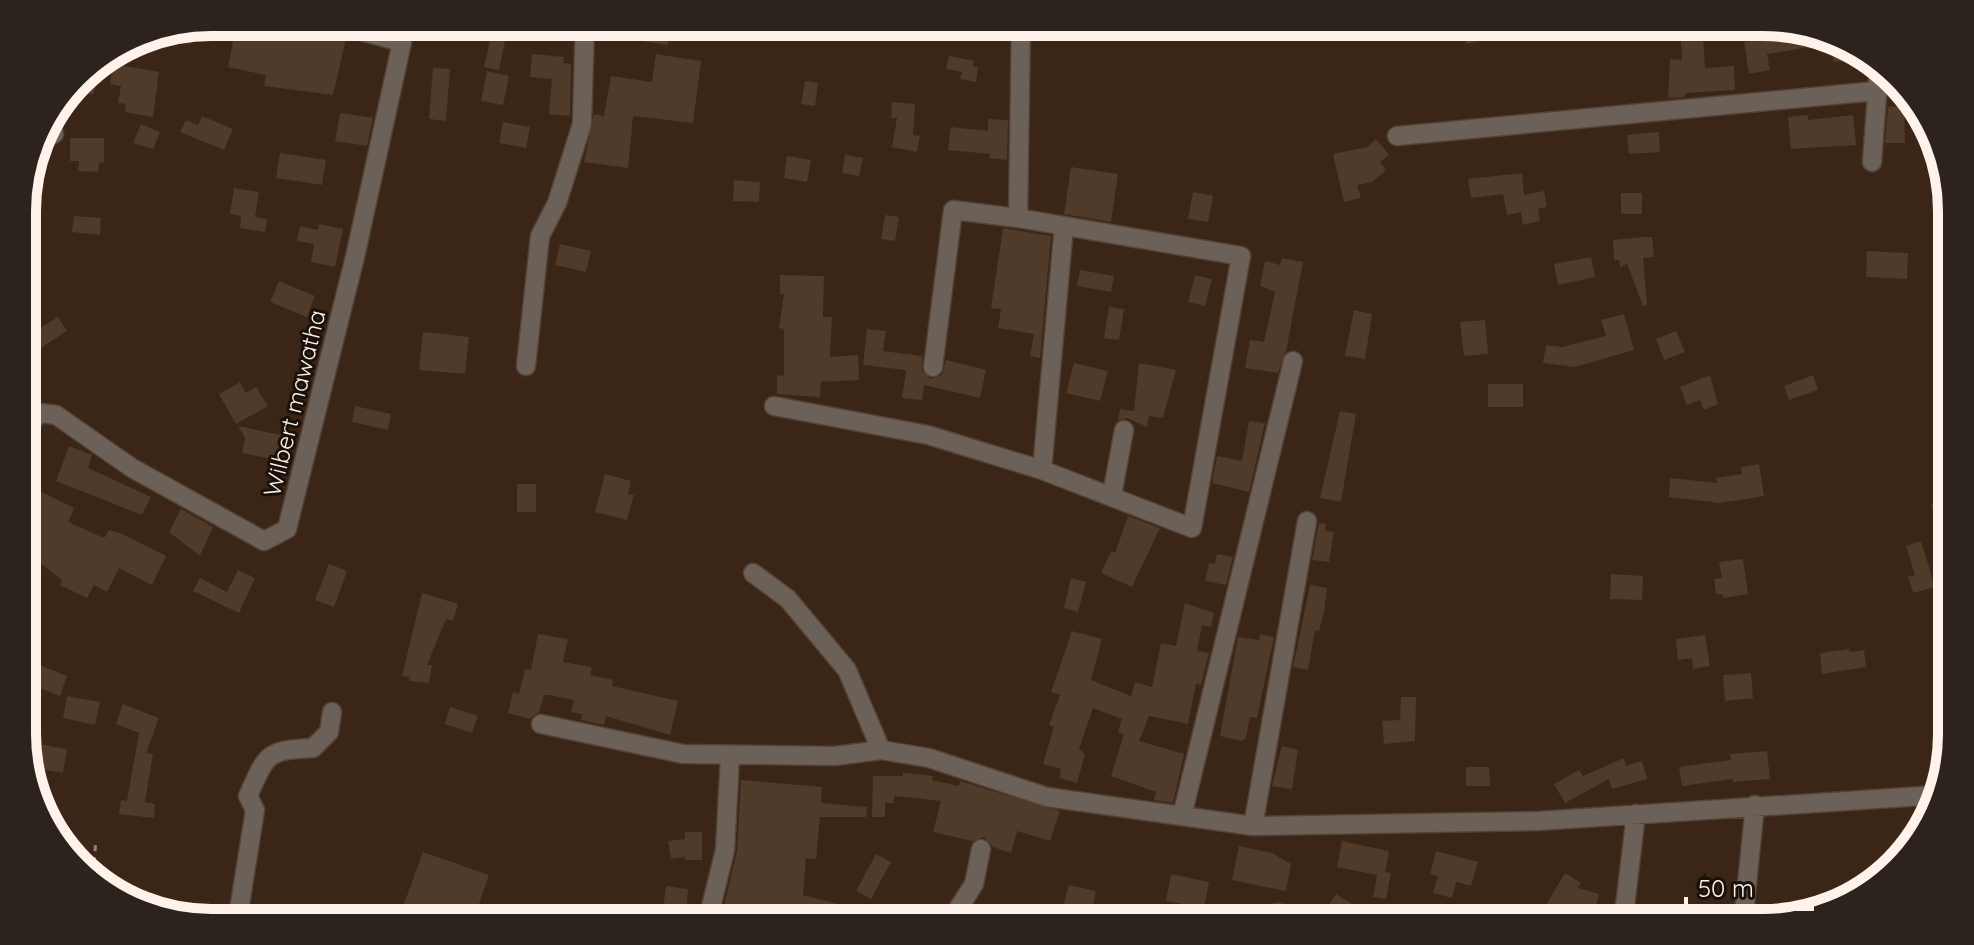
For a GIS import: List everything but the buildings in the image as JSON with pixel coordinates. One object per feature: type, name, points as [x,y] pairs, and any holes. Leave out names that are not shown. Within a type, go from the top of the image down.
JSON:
[{"type":"street","name":"Wilbert mawatha","points":[[36,413],[56,415],[132,468],[264,541],[287,529],[355,257],[402,42],[380,36]]},
{"type":"street","points":[[526,366],[540,236],[557,203],[582,124],[585,36]]},
{"type":"street","points":[[1018,218],[1021,36]]},
{"type":"street","points":[[1872,162],[1878,79]]},
{"type":"street","points":[[1397,136],[1876,91]]},
{"type":"street","points":[[774,406],[928,435],[1042,470],[1192,528],[1241,256],[953,210],[933,367]]},
{"type":"street","points":[[1042,470],[1064,226]]},
{"type":"street","points":[[1182,816],[1293,361]]},
{"type":"street","points":[[1112,495],[1124,430]]},
{"type":"street","points":[[1253,826],[1307,521]]},
{"type":"street","points":[[753,573],[788,599],[847,670],[881,750]]},
{"type":"street","points":[[239,909],[255,810],[248,796],[266,757],[277,749],[313,748],[329,732],[332,712]]},
{"type":"street","points":[[541,724],[683,754],[835,756],[881,750],[929,758],[1047,797],[1253,826],[1538,821],[1927,796]]},
{"type":"street","points":[[710,909],[725,850],[730,756]]},
{"type":"street","points":[[1744,909],[1755,805]]},
{"type":"street","points":[[1625,909],[1636,814]]},
{"type":"street","points":[[958,909],[974,884],[981,849]]},
{"type":"path","points":[[94,864],[96,839]]}]
